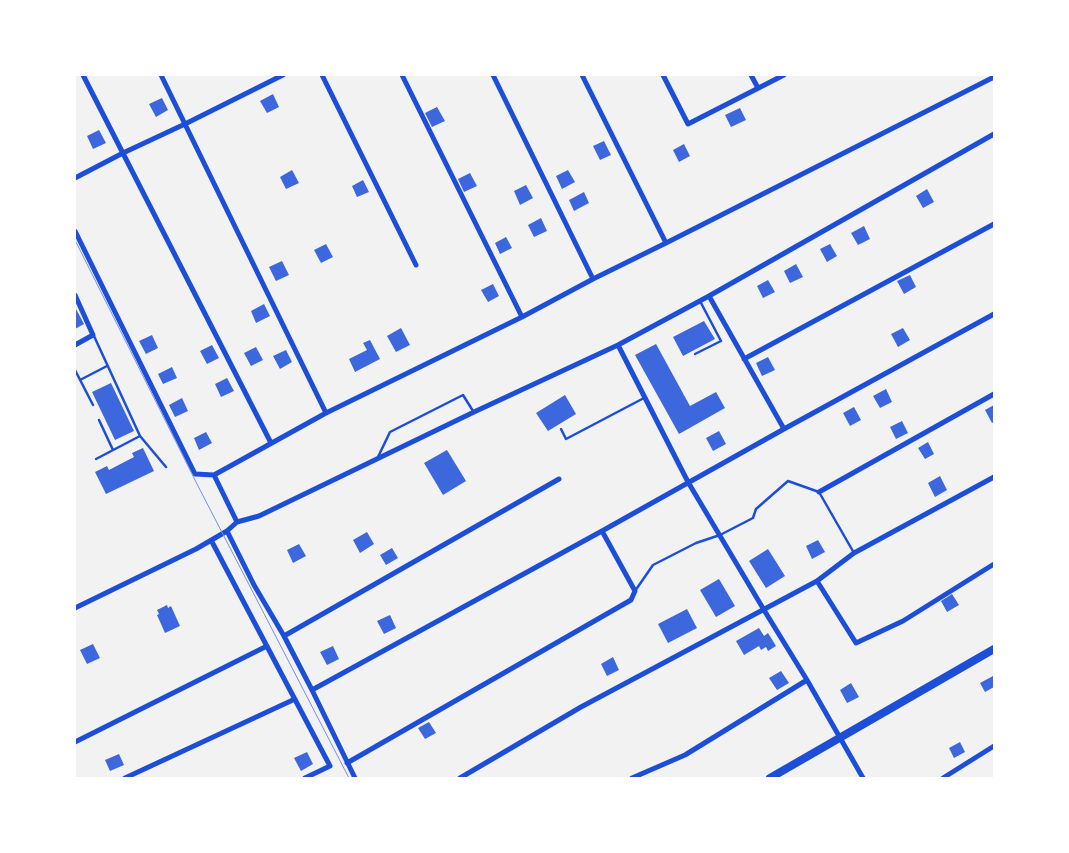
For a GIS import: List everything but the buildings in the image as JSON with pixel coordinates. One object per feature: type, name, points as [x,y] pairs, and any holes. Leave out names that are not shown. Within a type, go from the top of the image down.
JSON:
[{"type":"main road","points":[[770,778],[994,649]]},
{"type":"street","points":[[83,75],[271,443]]},
{"type":"street","points":[[161,75],[326,413]]},
{"type":"street","points":[[75,178],[283,75]]},
{"type":"street","points":[[322,75],[416,265]]},
{"type":"street","points":[[402,75],[522,317]]},
{"type":"street","points":[[493,75],[592,279]]},
{"type":"street","points":[[582,75],[666,243]]},
{"type":"street","points":[[663,75],[688,124],[784,75]]},
{"type":"street","points":[[751,75],[758,88]]},
{"type":"street","points":[[75,231],[195,474],[214,475],[326,413],[522,317],[592,279],[993,77]]},
{"type":"street","points":[[75,608],[211,540],[227,531],[237,522],[259,516],[618,345],[709,296],[994,134]]},
{"type":"street","points":[[744,359],[994,224]]},
{"type":"street","points":[[75,295],[93,335],[75,344]]},
{"type":"street","points":[[709,296],[784,429]]},
{"type":"street","points":[[312,690],[994,314]]},
{"type":"street","points":[[618,345],[688,482],[807,680],[863,778]]},
{"type":"street","points":[[820,492],[994,394]]},
{"type":"street","points":[[214,475],[237,522]]},
{"type":"street","points":[[460,778],[581,707],[817,581],[854,552],[994,476]]},
{"type":"street","points":[[284,636],[559,479]]},
{"type":"street","points":[[227,531],[254,585],[284,636],[312,690],[355,778]]},
{"type":"street","points":[[347,763],[630,600],[635,591],[602,531]]},
{"type":"street","points":[[211,540],[330,766],[306,778]]},
{"type":"street","points":[[817,581],[856,643],[902,621],[994,564]]},
{"type":"street","points":[[75,742],[267,646]]},
{"type":"street","points":[[632,778],[685,755],[807,680]]},
{"type":"street","points":[[125,778],[295,699]]},
{"type":"street","points":[[942,778],[994,746]]},
{"type":"lane","points":[[695,354],[721,341],[700,301]]},
{"type":"lane","points":[[93,335],[140,436],[166,467]]},
{"type":"lane","points":[[80,380],[107,366]]},
{"type":"lane","points":[[75,370],[93,405]]},
{"type":"lane","points":[[376,461],[390,432],[463,394],[474,412]]},
{"type":"lane","points":[[561,429],[566,440],[645,398]]},
{"type":"lane","points":[[99,420],[113,450]]},
{"type":"lane","points":[[96,458],[140,436]]},
{"type":"lane","points":[[635,591],[653,565],[696,543],[720,535],[753,518],[756,509],[788,481],[820,492],[854,552]]},
{"type":"tram line","points":[[75,240],[198,486],[349,778]]}]
